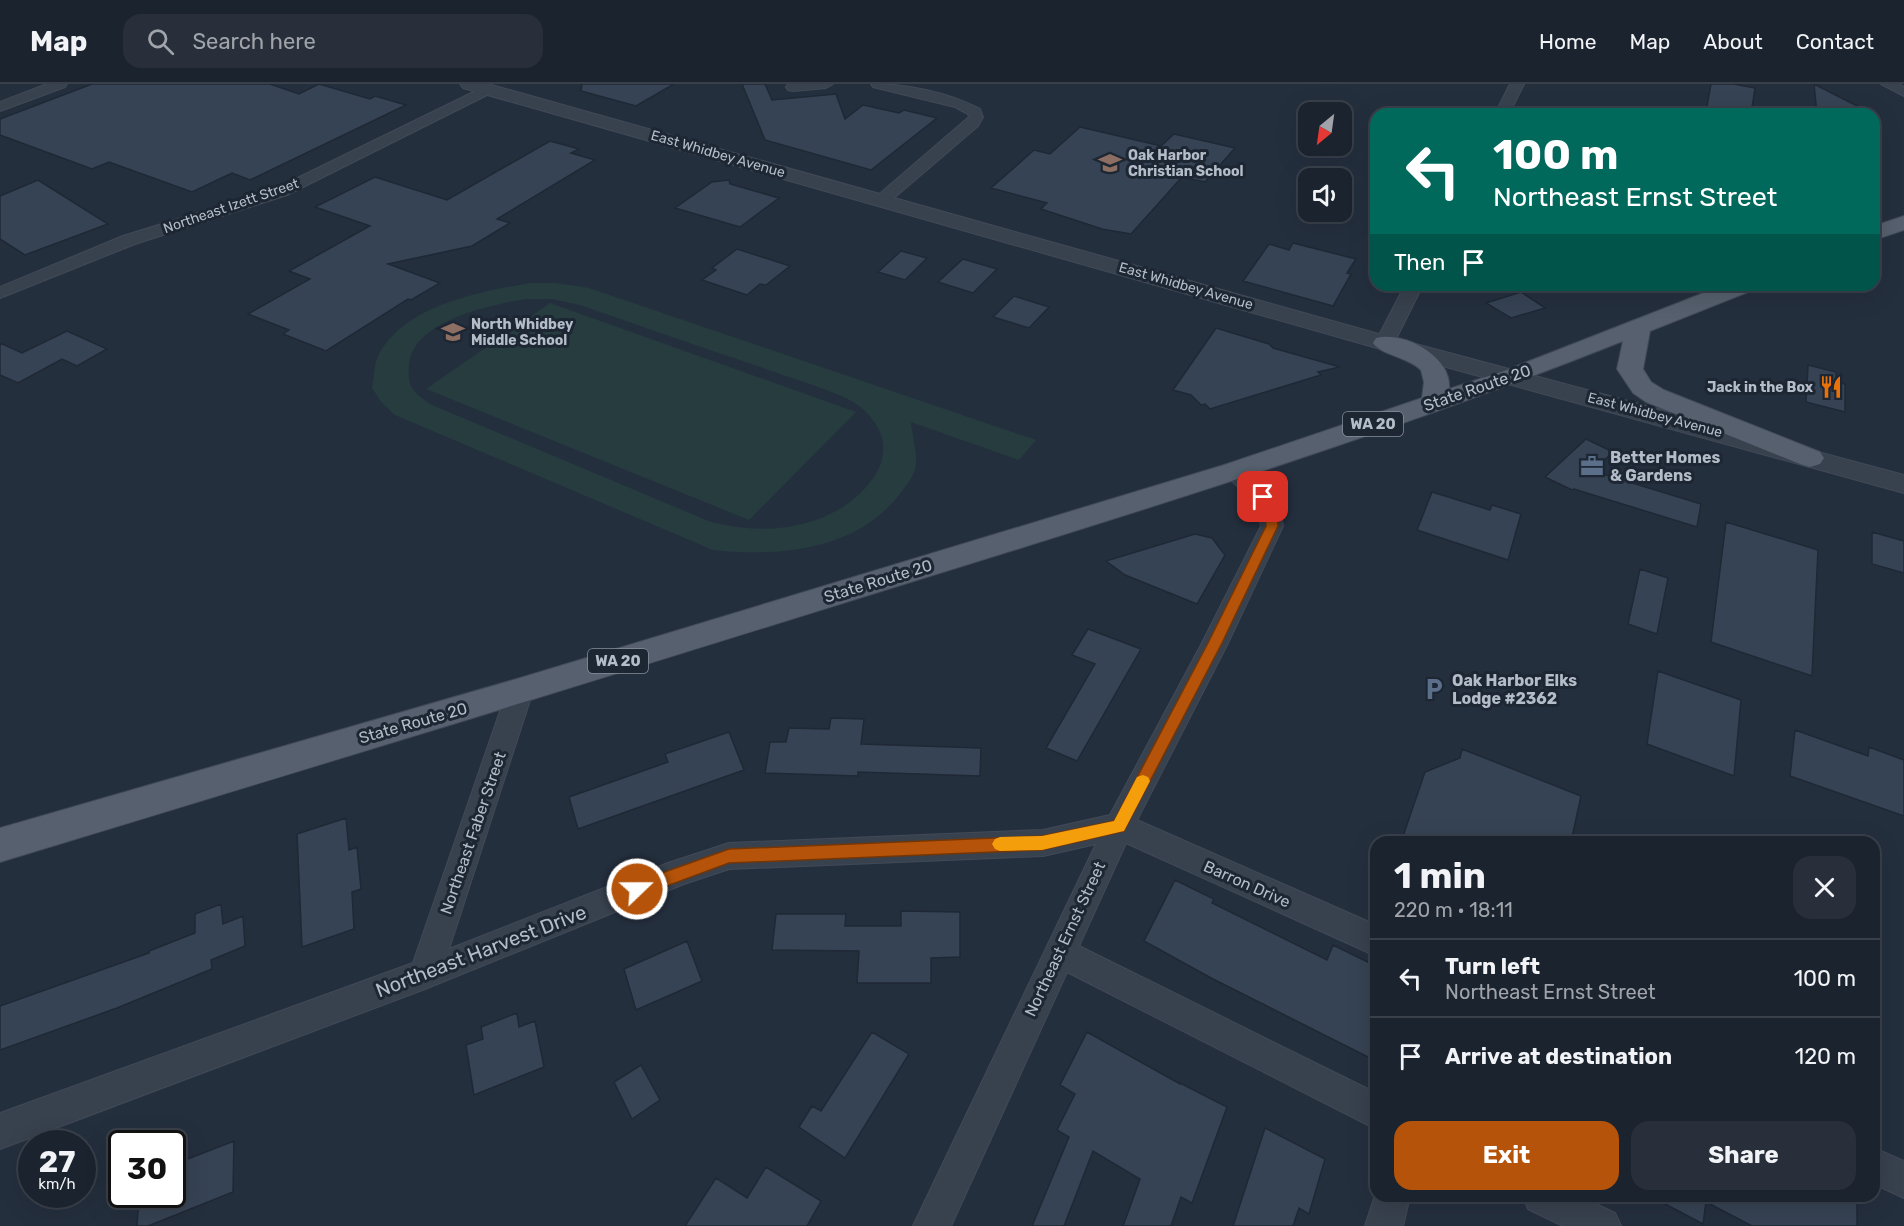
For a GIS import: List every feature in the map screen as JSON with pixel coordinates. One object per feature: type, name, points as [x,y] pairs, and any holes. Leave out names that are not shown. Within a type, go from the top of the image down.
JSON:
[{"type":"main road","points":[[1880,232],[1904,222]]},
{"type":"main road","name":"State Route 20","points":[[0,845],[520,691],[1234,472],[1513,376],[1729,291]]},
{"type":"main road","points":[[1639,327],[1630,369],[1642,387],[1654,396],[1810,458]]},
{"type":"main road","points":[[1385,343],[1412,353],[1429,363],[1436,374],[1434,403]]},
{"type":"street","points":[[0,107],[60,84]]},
{"type":"street","points":[[793,87],[826,84]]},
{"type":"street","points":[[878,84],[960,104],[975,112],[976,117],[973,123],[882,200]]},
{"type":"street","points":[[1505,108],[1517,84]]},
{"type":"street","points":[[1888,84],[1904,92]]},
{"type":"street","name":"East Whidbey Avenue","points":[[478,87],[1385,343],[1904,484]]},
{"type":"street","name":"Northeast Izett Street","points":[[0,293],[129,240],[281,192],[478,87]]},
{"type":"street","points":[[1385,343],[1411,291]]},
{"type":"street","name":"Northeast Ernst Street","points":[[932,1226],[1119,826],[1215,643],[1272,526],[1271,509],[1267,503],[1234,472]]},
{"type":"street","name":"Northeast Faber Street","points":[[425,974],[520,691]]},
{"type":"street","name":"Barron Drive","points":[[1119,826],[1370,938]]},
{"type":"street","name":"Northeast Harvest Drive","points":[[0,1131],[425,974],[679,872],[729,856],[1042,843],[1119,826]]},
{"type":"street","points":[[1059,952],[1370,1109]]},
{"type":"street","points":[[1880,1169],[1904,1180]]},
{"type":"street","points":[[1384,1226],[1390,1202]]},
{"type":"street","points":[[1553,1202],[1602,1226]]},
{"type":"green space","points":[[530,283],[556,283],[589,288],[1036,440],[1019,460],[911,422],[916,458],[916,467],[912,476],[899,495],[881,514],[861,528],[838,539],[789,550],[738,552],[713,550],[395,415],[382,403],[372,388],[378,356],[390,339],[406,324],[424,313],[466,297]],"holes":[[[526,299],[552,299],[580,305],[842,396],[858,405],[872,418],[880,432],[883,446],[882,459],[877,472],[868,485],[843,507],[812,521],[795,526],[762,529],[728,526],[711,522],[432,405],[413,389],[409,380],[409,366],[413,350],[438,326],[493,306]]]},
{"type":"green space","points":[[550,303],[856,412],[749,520],[426,389]]},
{"type":"building","points":[[92,84],[270,84],[299,94],[319,84],[370,99],[375,96],[406,105],[250,180],[232,173],[192,192],[109,162],[92,169],[0,135],[0,119]]},
{"type":"building","points":[[582,84],[674,84],[636,106],[581,91]]},
{"type":"building","points":[[742,84],[765,84],[772,100],[836,94],[845,119],[863,105],[899,113],[904,110],[937,118],[871,170],[765,140]]},
{"type":"building","points":[[1711,84],[1734,84],[1755,88],[1752,108],[1707,108]]},
{"type":"building","points":[[1814,84],[1861,108],[1816,108]]},
{"type":"building","points":[[1080,127],[1161,146],[1174,134],[1235,148],[1205,182],[1182,177],[1131,234],[1102,229],[1041,209],[1047,203],[991,188],[1034,150],[1050,154]]},
{"type":"building","points":[[550,141],[579,149],[571,153],[595,160],[497,219],[510,223],[472,246],[388,264],[440,283],[411,300],[408,299],[326,351],[283,334],[289,330],[248,314],[310,279],[289,271],[370,226],[315,207],[375,177],[447,200]]},
{"type":"building","points":[[38,180],[108,224],[25,255],[0,239],[0,196]]},
{"type":"building","points":[[729,180],[730,184],[779,198],[740,227],[675,208],[712,182]]},
{"type":"building","points":[[1293,243],[1356,259],[1347,273],[1351,274],[1333,306],[1243,281],[1269,244],[1289,250]]},
{"type":"building","points":[[737,249],[790,266],[766,285],[760,284],[747,295],[702,280],[716,270],[712,268]]},
{"type":"building","points":[[901,251],[927,258],[905,280],[878,272]]},
{"type":"building","points":[[963,259],[997,269],[973,293],[938,282]]},
{"type":"building","points":[[1521,292],[1545,308],[1511,318],[1486,303]]},
{"type":"building","points":[[1014,296],[1049,307],[1029,328],[993,317]]},
{"type":"building","points":[[1216,328],[1269,344],[1273,348],[1340,367],[1318,372],[1321,375],[1210,409],[1205,404],[1201,405],[1191,395],[1173,390]]},
{"type":"building","points":[[67,331],[107,349],[77,366],[62,359],[18,383],[0,375],[0,343],[22,353]]},
{"type":"building","name":"Jack in the Box","points":[[1808,365],[1836,372],[1836,382],[1845,384],[1845,412],[1806,402]]},
{"type":"building","points":[[1586,439],[1613,452],[1593,471],[1701,504],[1697,527],[1572,490],[1545,477]]},
{"type":"building","points":[[1432,492],[1490,510],[1492,505],[1521,514],[1508,560],[1417,530]]},
{"type":"building","points":[[1726,522],[1818,550],[1812,676],[1711,642]]},
{"type":"building","points":[[1872,532],[1904,541],[1904,573],[1872,564]]},
{"type":"building","points":[[1195,534],[1212,538],[1225,555],[1197,604],[1125,575],[1106,561]]},
{"type":"building","points":[[1640,569],[1668,578],[1657,634],[1628,624]]},
{"type":"building","points":[[1088,629],[1141,649],[1077,761],[1046,748],[1095,664],[1072,655]]},
{"type":"building","points":[[1658,671],[1741,700],[1734,776],[1647,744]]},
{"type":"building","points":[[831,718],[864,719],[861,744],[981,748],[980,776],[858,772],[858,776],[765,773],[770,742],[786,742],[789,728],[829,729]]},
{"type":"building","points":[[1795,730],[1868,756],[1869,747],[1904,760],[1904,816],[1790,776]]},
{"type":"building","points":[[729,732],[744,770],[578,829],[569,797],[668,762],[665,754]]},
{"type":"building","points":[[1462,749],[1581,796],[1572,836],[1403,836],[1425,772],[1460,758]]},
{"type":"building","points":[[346,818],[349,850],[357,847],[361,889],[352,892],[354,929],[302,947],[297,834]]},
{"type":"building","points":[[1175,880],[1214,899],[1212,903],[1327,960],[1333,945],[1370,963],[1370,1058],[1211,978],[1144,941]]},
{"type":"building","points":[[221,904],[223,924],[243,916],[245,946],[211,960],[212,969],[117,1008],[0,1050],[0,1006],[149,953],[149,951],[195,933],[195,914]]},
{"type":"building","points":[[901,911],[960,912],[960,957],[931,958],[931,983],[857,983],[859,951],[772,950],[776,914],[846,914],[845,926],[901,926]]},
{"type":"building","points":[[687,941],[702,981],[636,1010],[624,969]]},
{"type":"building","points":[[517,1013],[519,1027],[535,1021],[544,1067],[474,1095],[466,1045],[483,1039],[481,1027]]},
{"type":"building","points":[[872,1032],[909,1054],[845,1158],[799,1127],[812,1106],[821,1111]]},
{"type":"building","points":[[1087,1032],[1180,1084],[1227,1107],[1192,1203],[1181,1197],[1171,1226],[1123,1226],[1140,1179],[1093,1151],[1064,1226],[1032,1226],[1069,1137],[1057,1130],[1075,1094],[1060,1085]]},
{"type":"building","points":[[641,1065],[660,1100],[632,1119],[614,1082]]},
{"type":"building","points":[[1265,1128],[1325,1159],[1309,1214],[1299,1208],[1293,1226],[1233,1226]]},
{"type":"building","points":[[234,1141],[233,1192],[148,1226],[137,1226],[138,1208],[186,1208],[186,1160]]},
{"type":"building","points":[[766,1167],[821,1201],[807,1226],[685,1226],[716,1178],[747,1198]]},
{"type":"building","points":[[1661,1202],[1706,1202],[1703,1224]]},
{"type":"building","points":[[1706,1202],[1857,1202],[1857,1226],[1752,1226]]},
{"type":"slow traffic","points":[[1000,844],[1042,843],[1119,826],[1143,781]]},
{"type":"place","name":"Oak Harbor Christian School","points":[[1110,163]]},
{"type":"place","name":"North Whidbey Middle School","points":[[453,332]]},
{"type":"place","name":"Jack in the Box","points":[[1831,387]]},
{"type":"place","name":"Better Homes & Gardens","points":[[1592,466]]},
{"type":"place","name":"Oak Harbor Elks Lodge #2362","points":[[1434,689]]},
{"type":"route","points":[[637,889],[679,872],[729,856],[1042,843],[1119,826],[1215,643],[1272,526],[1271,509],[1263,497]]}]
